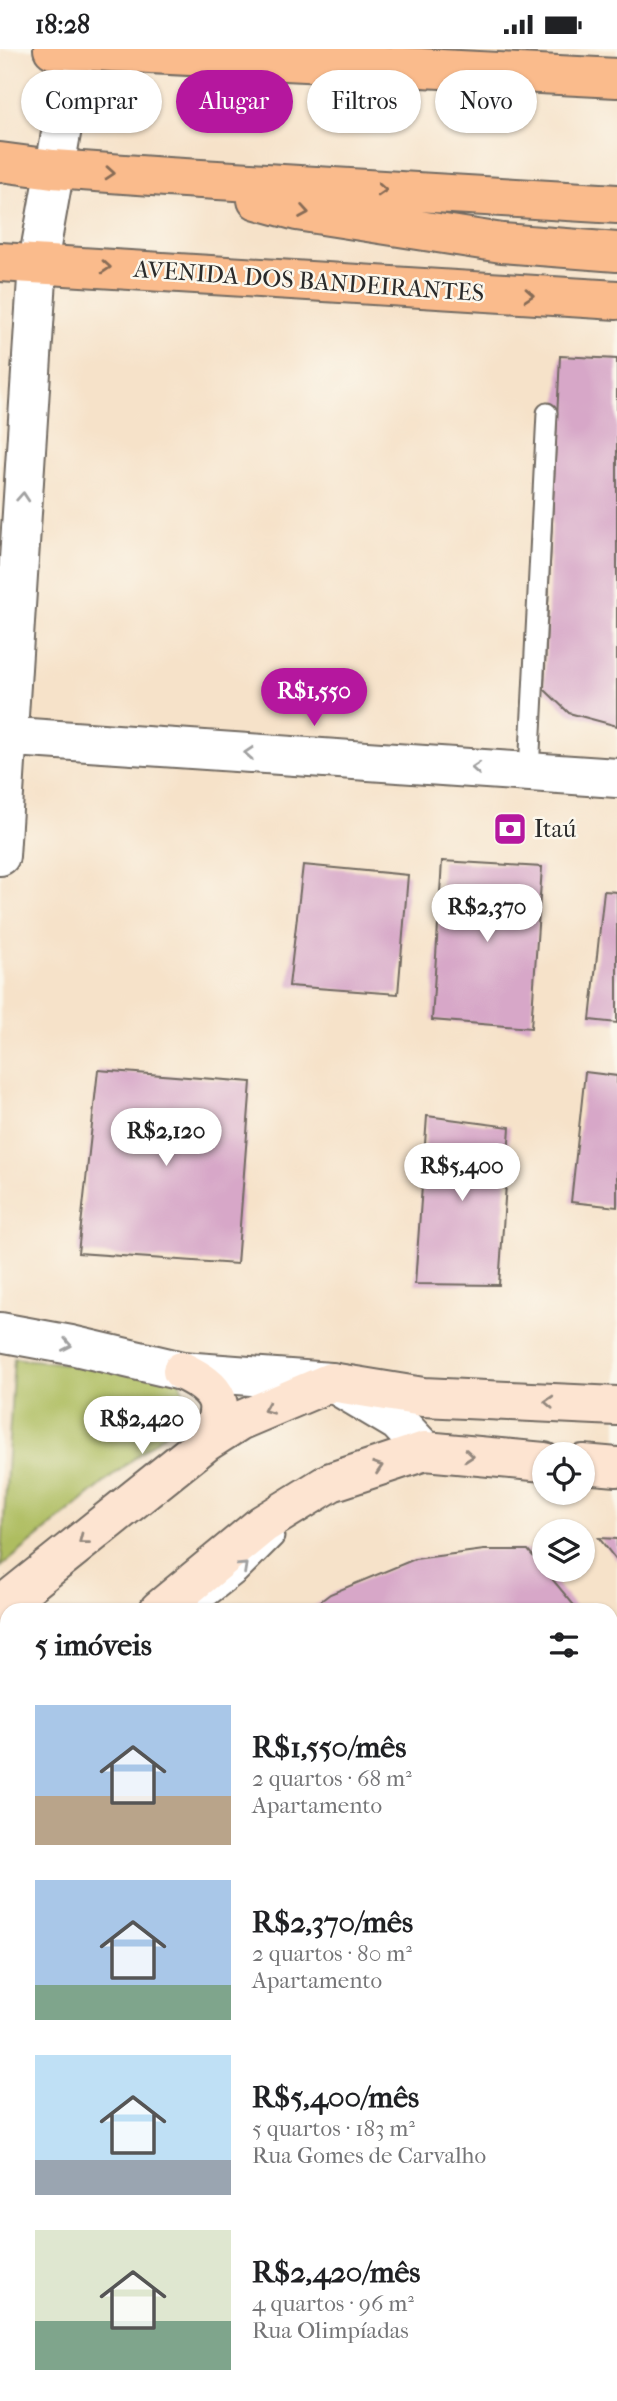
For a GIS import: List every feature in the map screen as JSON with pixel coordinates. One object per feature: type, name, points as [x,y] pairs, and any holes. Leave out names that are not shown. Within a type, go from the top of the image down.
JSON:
[{"type":"highway","points":[[68,50],[617,78]]},
{"type":"highway","points":[[0,162],[53,169],[167,177],[617,204]]},
{"type":"highway","points":[[167,177],[298,211],[502,243],[617,252]]},
{"type":"highway","name":"AVENIDA DOS BANDEIRANTES","points":[[0,262],[617,300]]},
{"type":"street","points":[[0,856],[4,736],[38,263],[68,50]]},
{"type":"street","points":[[4,736],[617,778]]},
{"type":"street","points":[[0,1332],[183,1371],[331,1382],[424,1397],[617,1406]]},
{"type":"street","points":[[183,1371],[214,1391],[218,1405],[217,1420],[206,1443]]},
{"type":"street","points":[[5,1603],[206,1443],[239,1421],[331,1382]]},
{"type":"street","points":[[331,1382],[398,1422],[425,1451]]},
{"type":"street","points":[[167,1603],[262,1524],[331,1482],[425,1451],[532,1461]]},
{"type":"street","points":[[595,1465],[617,1467]]},
{"type":"lane","points":[[529,772],[547,413]]},
{"type":"lane","points":[[200,1603],[238,1573],[331,1482]]},
{"type":"green space","points":[[14,1358],[178,1376],[187,1403],[176,1424],[1,1567]]},
{"type":"building","points":[[560,356],[617,359],[617,726],[569,713],[544,689]]},
{"type":"building","points":[[442,861],[542,867],[531,1028],[432,1020]]},
{"type":"building","points":[[303,865],[408,875],[398,994],[289,986]]},
{"type":"building","points":[[604,891],[617,892],[617,1023],[590,1020]]},
{"type":"building","points":[[98,1070],[251,1082],[237,1264],[78,1253]]},
{"type":"building","points":[[585,1072],[617,1076],[617,1207],[571,1202]]},
{"type":"building","points":[[427,1116],[510,1127],[499,1285],[415,1284]]},
{"type":"building","points":[[599,1538],[617,1539],[617,1561]]},
{"type":"building","points":[[484,1550],[528,1550],[532,1555],[532,1582],[555,1582],[572,1603],[318,1603],[330,1594],[415,1559]]},
{"type":"place","name":"Itaú","points":[[510,829]]}]
